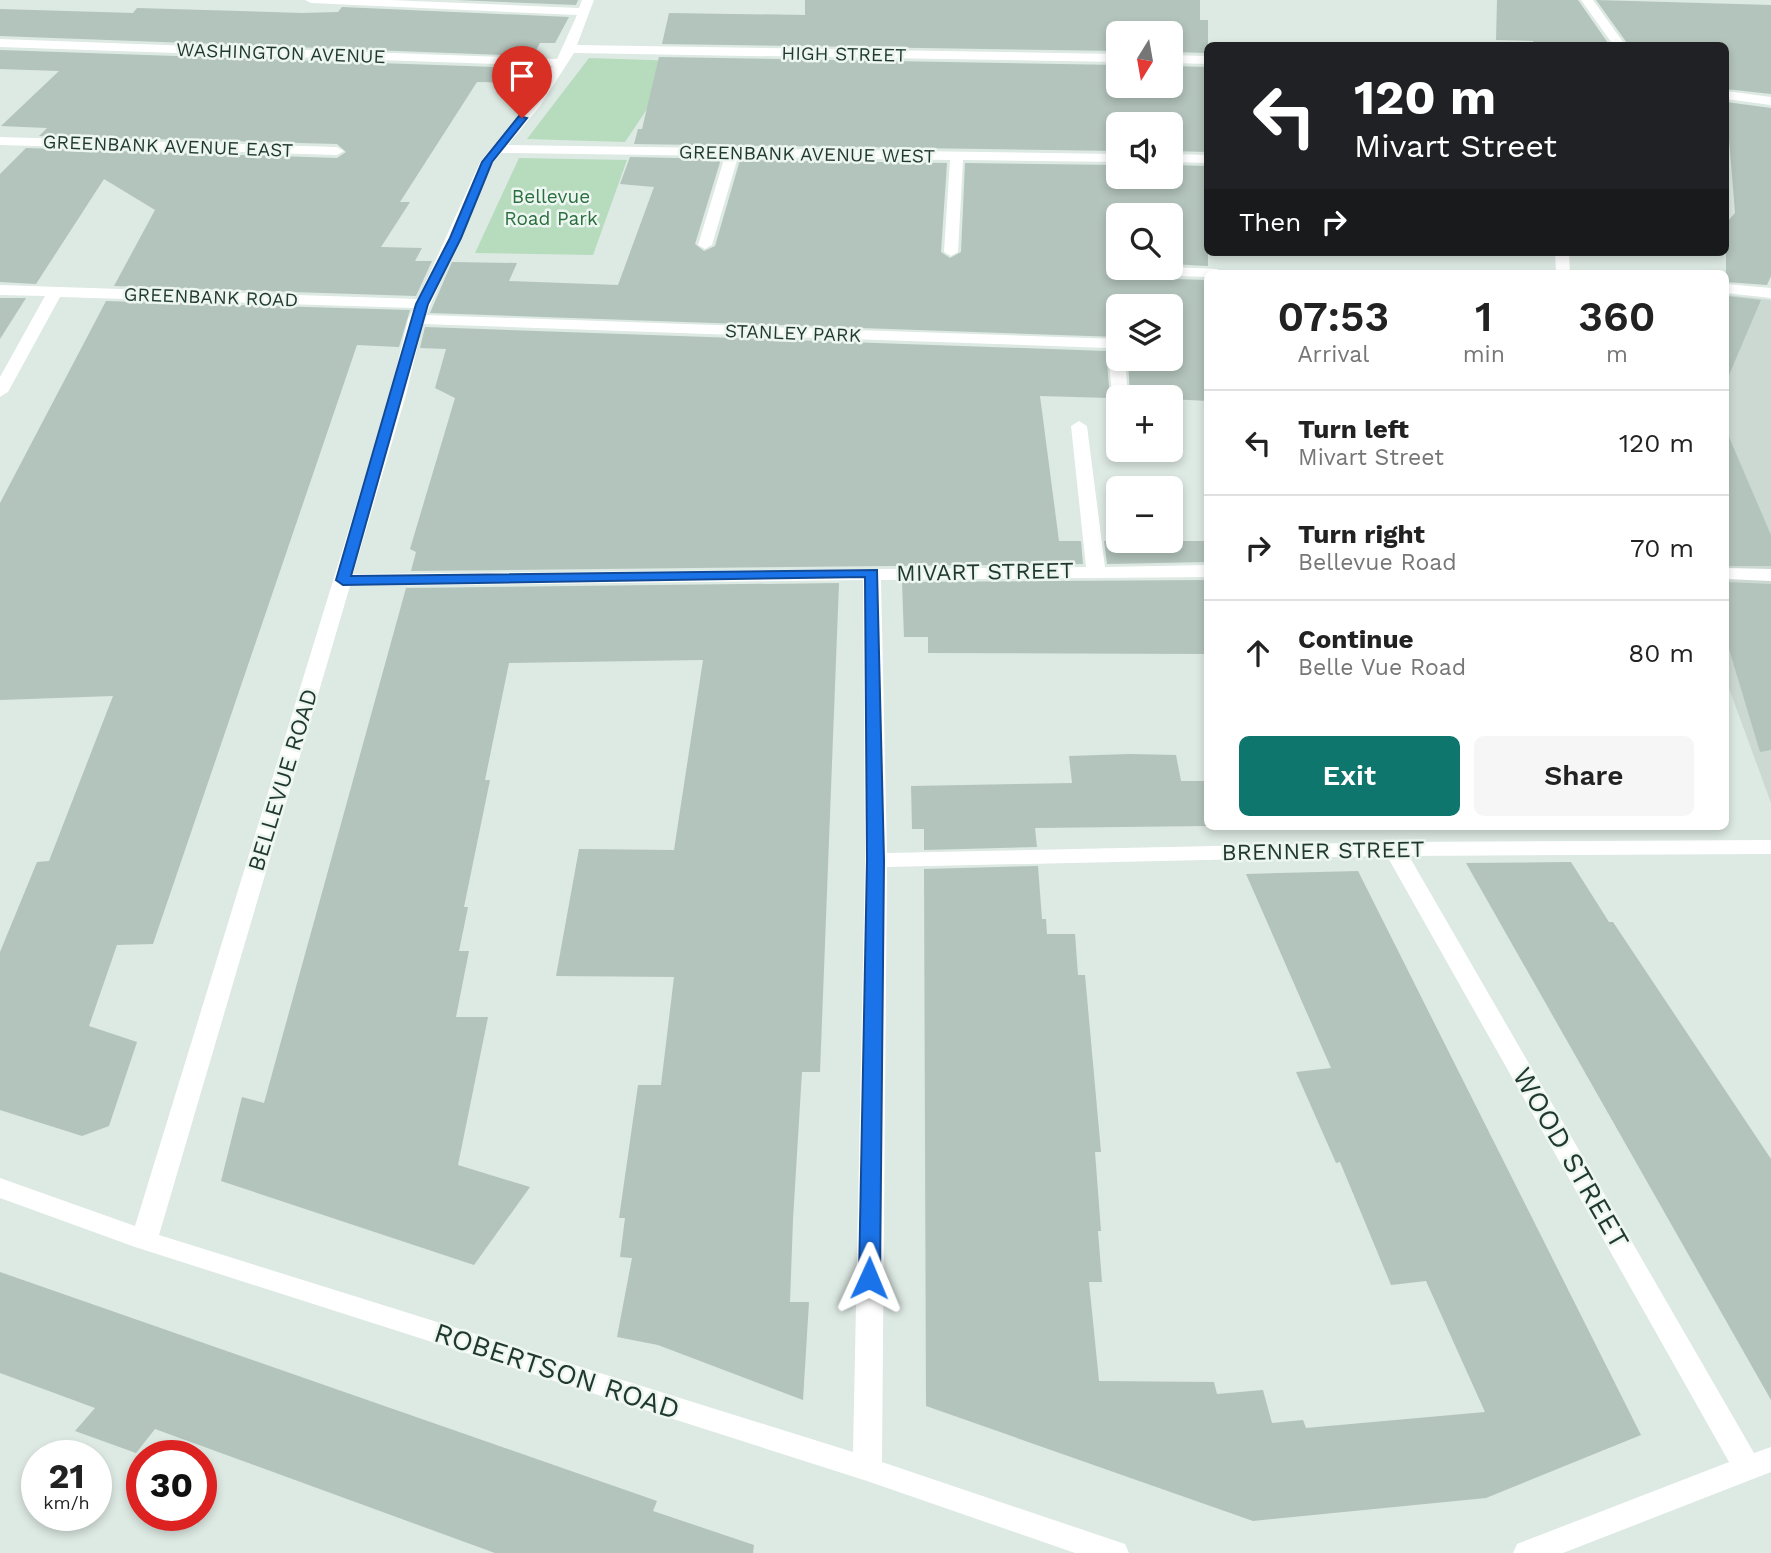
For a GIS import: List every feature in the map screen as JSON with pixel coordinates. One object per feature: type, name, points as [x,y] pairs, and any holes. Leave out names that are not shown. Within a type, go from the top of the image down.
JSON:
[{"type":"street","points":[[311,0],[586,6]]},
{"type":"street","points":[[1587,0],[1617,42]]},
{"type":"street","name":"BELLEVUE ROAD","points":[[144,1240],[398,395],[419,312],[455,238],[487,162],[535,103],[570,50],[586,6]]},
{"type":"street","name":"WASHINGTON AVENUE","points":[[0,43],[561,63]]},
{"type":"street","name":"HIGH STREET","points":[[570,50],[1106,58]]},
{"type":"street","points":[[1183,59],[1204,60]]},
{"type":"street","points":[[1729,95],[1771,101]]},
{"type":"street","name":"GREENBANK AVENUE EAST","points":[[0,141],[337,151]]},
{"type":"street","name":"GREENBANK AVENUE WEST","points":[[496,149],[1106,158]]},
{"type":"street","points":[[705,245],[732,154]]},
{"type":"street","points":[[951,252],[957,156]]},
{"type":"street","points":[[1183,158],[1204,159]]},
{"type":"street","points":[[1183,272],[1204,273]]},
{"type":"street","points":[[1729,289],[1771,293]]},
{"type":"street","name":"GREENBANK ROAD","points":[[0,290],[419,312]]},
{"type":"street","points":[[0,392],[55,292]]},
{"type":"street","name":"STANLEY PARK","points":[[419,312],[1116,344],[1119,385]]},
{"type":"street","points":[[1079,426],[1096,571]]},
{"type":"street","name":"MIVART STREET","points":[[343,580],[1204,571]]},
{"type":"street","points":[[867,1469],[876,860],[872,573]]},
{"type":"street","points":[[1729,574],[1771,575]]},
{"type":"street","name":"BRENNER STREET","points":[[876,860],[1394,849],[1771,847]]},
{"type":"street","name":"WOOD STREET","points":[[1394,849],[1759,1463]]},
{"type":"street","name":"ROBERTSON ROAD","points":[[0,1188],[144,1240],[867,1469],[1114,1553]]},
{"type":"street","points":[[1528,1553],[1759,1463]]},
{"type":"shaded area","points":[[1729,295],[1771,300],[1771,803],[1729,688]]},
{"type":"green space","name":"Bellevue Road Park","points":[[589,58],[679,61],[625,142],[527,139]]},
{"type":"green space","name":"Bellevue Road Park","points":[[519,158],[627,160],[593,255],[475,253]]},
{"type":"building","points":[[456,0],[578,0],[576,5]]},
{"type":"building","points":[[805,0],[1200,0],[1200,20],[1208,20],[1208,42],[1204,42],[1204,53],[1183,52],[1183,21],[1106,21],[1106,51],[662,44],[669,13],[805,15]]},
{"type":"building","points":[[1497,0],[1578,0],[1607,42],[1534,42],[1496,40]]},
{"type":"building","points":[[1596,0],[1771,5],[1771,94],[1729,89],[1729,42],[1626,42]]},
{"type":"building","points":[[342,7],[569,17],[555,43],[540,43],[533,56],[0,36],[0,9],[133,13],[137,8],[302,13],[338,12]]},
{"type":"building","points":[[0,50],[526,68],[518,83],[477,82],[400,202],[410,202],[381,247],[422,248],[415,261],[432,261],[416,296],[114,286],[155,210],[104,179],[36,284],[0,282],[0,174],[26,148],[337,158],[346,152],[337,144],[39,136],[47,128],[1,126],[59,71],[0,69]]},
{"type":"building","points":[[659,57],[1106,65],[1106,98],[1183,98],[1183,66],[1204,67],[1204,152],[1183,151],[1183,112],[1106,112],[1106,151],[634,144],[638,129],[642,129]]},
{"type":"building","points":[[1729,102],[1771,108],[1771,276],[1767,285],[1729,282],[1726,256],[1729,256],[1729,220],[1735,213]]},
{"type":"building","points":[[630,157],[721,159],[695,244],[704,251],[715,246],[740,160],[947,163],[941,252],[950,258],[961,252],[965,163],[1106,165],[1106,189],[1183,189],[1183,165],[1204,166],[1204,256],[1208,256],[1208,266],[1183,265],[1183,203],[1106,203],[1106,280],[1204,280],[1204,401],[1183,400],[1183,385],[1129,385],[1129,371],[1183,371],[1183,294],[1106,294],[1106,337],[430,313],[452,262],[517,263],[509,281],[618,285],[654,187],[620,184]]},
{"type":"building","points":[[1729,296],[1761,300],[1729,375]]},
{"type":"building","points":[[0,298],[26,298],[0,339]]},
{"type":"building","points":[[106,301],[410,310],[399,347],[357,345],[153,944],[117,945],[89,1026],[137,1042],[109,1126],[82,1136],[0,1110],[0,952],[37,862],[49,861],[113,696],[0,700],[0,503]]},
{"type":"building","points":[[425,327],[1106,351],[1109,385],[1106,385],[1106,398],[1040,396],[1059,541],[1081,541],[1083,564],[411,571],[416,552],[410,549],[455,398],[435,388],[446,349],[420,348]]},
{"type":"building","points":[[1729,437],[1771,535],[1771,566],[1729,566]]},
{"type":"building","points":[[1104,541],[1106,553],[1183,553],[1183,541],[1204,541],[1204,562],[1107,564]]},
{"type":"building","points":[[1204,580],[1204,654],[928,653],[928,637],[904,637],[902,582]]},
{"type":"building","points":[[1729,582],[1771,584],[1771,750],[1760,752],[1729,649]]},
{"type":"building","points":[[839,583],[820,1072],[802,1072],[793,1219],[790,1302],[809,1302],[803,1400],[658,1345],[617,1337],[632,1258],[620,1257],[625,1218],[619,1218],[638,1085],[661,1085],[674,977],[556,976],[579,849],[674,850],[703,660],[509,663],[485,780],[490,780],[464,907],[468,907],[459,951],[469,951],[456,1017],[488,1017],[458,1165],[530,1187],[474,1265],[221,1181],[242,1097],[264,1103],[406,588]]},
{"type":"building","points":[[1176,755],[1181,781],[1204,781],[1204,826],[1035,828],[1037,847],[924,850],[924,829],[912,829],[911,786],[1072,783],[1069,756]]},
{"type":"building","points":[[1571,862],[1771,1159],[1771,1400],[1466,863]]},
{"type":"building","points":[[1038,866],[1042,919],[1046,919],[1047,934],[1075,934],[1078,975],[1085,975],[1101,1152],[1095,1152],[1102,1282],[1089,1282],[1099,1381],[1214,1382],[1217,1394],[1263,1390],[1272,1423],[1303,1420],[1306,1428],[1485,1412],[1426,1281],[1391,1285],[1340,1162],[1336,1163],[1296,1072],[1331,1068],[1246,874],[1358,871],[1641,1435],[1486,1498],[1253,1521],[926,1406],[924,869]]},
{"type":"building","points":[[0,1272],[657,1501],[653,1511],[754,1545],[753,1553],[495,1553],[217,1452],[217,1440],[185,1440],[155,1429],[146,1440],[126,1440],[126,1449],[112,1444],[112,1440],[100,1440],[75,1431],[95,1408],[0,1373]]},
{"type":"route","points":[[522,118],[487,162],[455,238],[416,319],[398,395],[343,580],[872,573],[876,860],[869,1278]]}]
